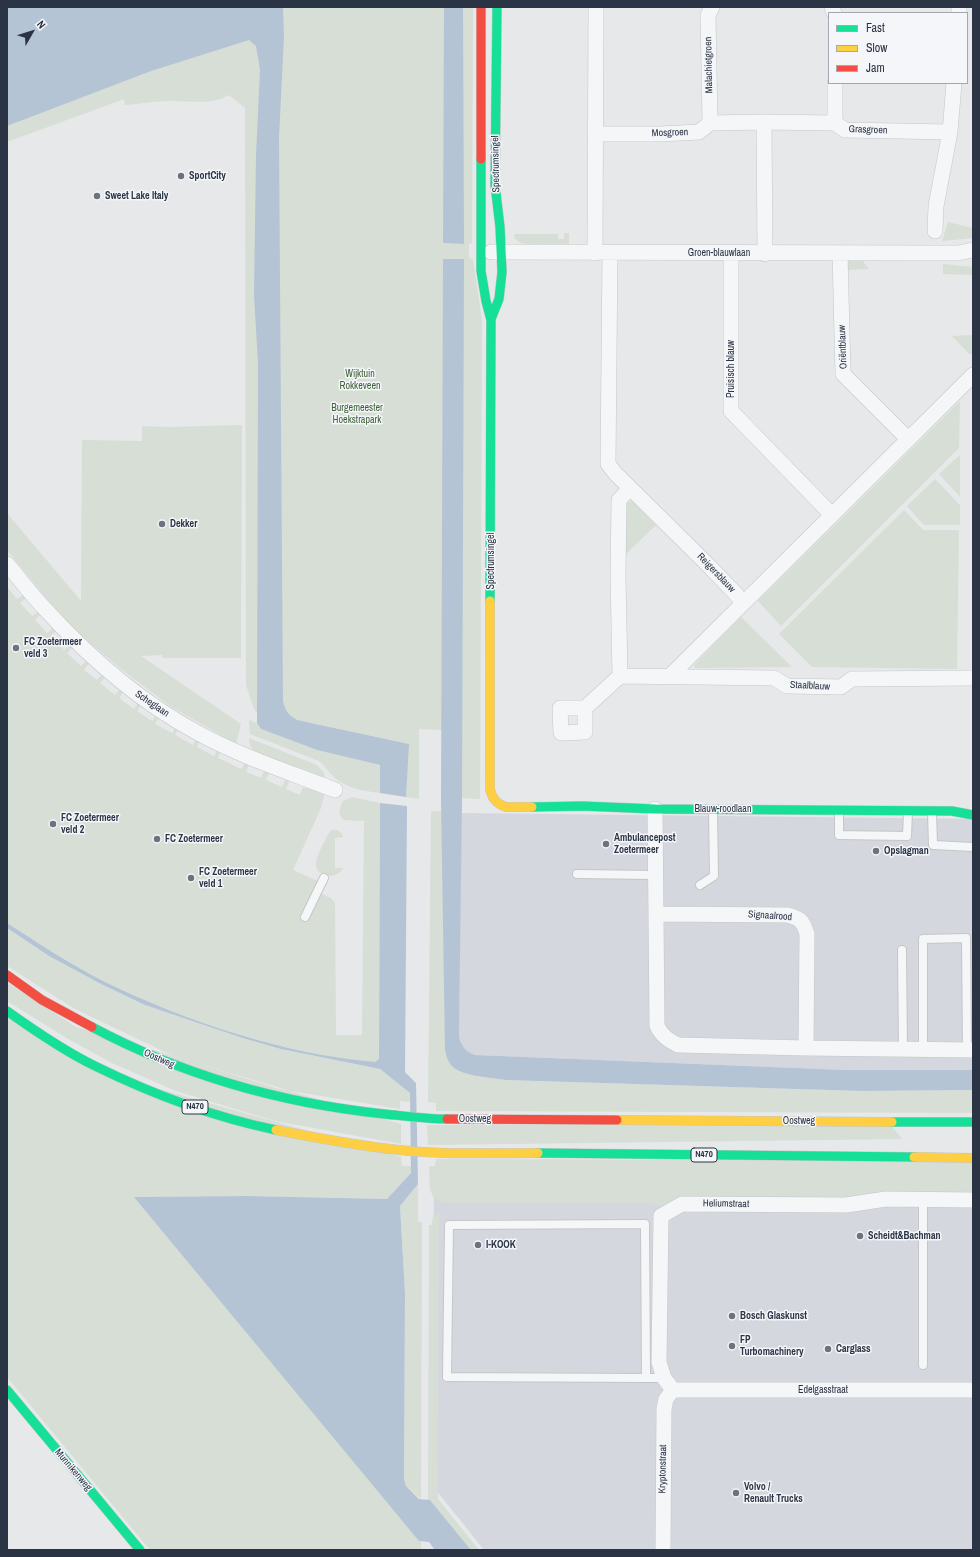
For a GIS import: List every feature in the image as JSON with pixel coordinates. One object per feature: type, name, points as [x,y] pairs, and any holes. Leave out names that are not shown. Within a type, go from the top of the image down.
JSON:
[{"type":"main road","name":"Spectrumsingel","points":[[481,7],[480,252],[482,279],[491,320],[490,789],[492,797],[495,801]]},
{"type":"main road","name":"Spectrumsingel","points":[[491,320],[499,300],[501,271],[500,214],[495,185],[497,7]]},
{"type":"main road","name":"Blauw-roodlaan","points":[[495,801],[506,807],[582,806],[713,810],[932,811],[973,815]]},
{"type":"main road","name":"Blauw-roodlaan","points":[[952,812],[973,808]]},
{"type":"main road","name":"Oostweg","points":[[7,975],[49,1004],[111,1037],[175,1066],[249,1090],[340,1110],[436,1119],[973,1122]]},
{"type":"main road","name":"N470","points":[[7,1011],[36,1031],[94,1066],[178,1102],[248,1124],[344,1143],[401,1150],[436,1152],[973,1158]]},
{"type":"main road","name":"Munnikenweg","points":[[7,1390],[140,1550]]},
{"type":"street","points":[[596,7],[596,134],[603,253]]},
{"type":"street","name":"Malachietgroen","points":[[710,123],[708,15],[712,7]]},
{"type":"street","points":[[835,84],[835,122]]},
{"type":"street","points":[[935,230],[936,206],[950,132],[954,84]]},
{"type":"street","points":[[764,122],[765,254]]},
{"type":"street","name":"Mosgroen","points":[[596,134],[660,134],[699,132],[710,123],[764,122]]},
{"type":"street","name":"Grasgroen","points":[[764,122],[835,122],[845,130],[950,132]]},
{"type":"street","name":"Groen-blauwlaan","points":[[480,252],[765,254],[958,253],[973,250]]},
{"type":"street","name":"Reigersblauw","points":[[603,253],[608,464],[630,488],[702,559],[743,603]]},
{"type":"street","name":"Pruisisch blauw","points":[[731,253],[731,411],[832,515]]},
{"type":"street","name":"Oriëntblauw","points":[[840,253],[843,374],[908,439]]},
{"type":"street","name":"Groen-blauwlaan","points":[[958,253],[973,256]]},
{"type":"street","points":[[670,676],[973,375]]},
{"type":"street","points":[[584,708],[620,676],[618,576],[619,500],[630,488]]},
{"type":"street","name":"Scheglaan","points":[[7,564],[45,610],[87,652],[143,697],[198,733],[271,766],[335,790]]},
{"type":"street","name":"Staalblauw","points":[[620,676],[774,678],[787,686],[841,687],[852,679],[973,678]]},
{"type":"street","points":[[655,809],[657,1026],[661,1034],[669,1041],[678,1045],[970,1050]]},
{"type":"street","name":"Signaalrood","points":[[657,914],[788,915],[798,918],[804,924],[807,934],[806,1048]]},
{"type":"street","name":"Heliumstraat","points":[[673,1390],[664,1378],[659,1362],[661,1216],[682,1204],[846,1205],[886,1199],[973,1200]]},
{"type":"street","name":"Edelgasstraat","points":[[673,1390],[973,1390]]},
{"type":"street","name":"Kryptonstraat","points":[[663,1550],[664,1409],[666,1399],[673,1390]]},
{"type":"lane","points":[[700,885],[714,876],[713,810]]},
{"type":"lane","points":[[839,810],[839,835],[907,836],[908,811]]},
{"type":"lane","points":[[932,811],[933,845],[973,847]]},
{"type":"lane","points":[[577,874],[655,875]]},
{"type":"lane","points":[[305,917],[324,878]]},
{"type":"lane","points":[[923,1049],[922,939],[966,938],[970,1050]]},
{"type":"lane","points":[[902,950],[903,1049]]},
{"type":"lane","points":[[923,1199],[923,1365]]},
{"type":"lane","points":[[646,1378],[645,1224],[449,1225],[447,1377],[646,1378],[664,1378]]},
{"type":"shaded area","points":[[461,813],[973,819],[973,1070],[845,1070],[475,1055],[466,1051],[462,1046],[459,1037]]},
{"type":"shaded area","points":[[973,1175],[973,1550],[484,1550],[432,1485],[434,1179]]},
{"type":"green space","name":"Burgemeester Hoekstrapark","points":[[7,7],[473,7],[472,243],[469,244],[469,258],[473,259],[482,320],[480,799],[462,798],[462,731],[419,729],[419,799],[406,797],[408,744],[312,723],[262,720],[254,709],[246,685],[245,108],[229,95],[214,100],[199,102],[163,101],[125,105],[124,99],[7,142]]},
{"type":"green space","points":[[948,222],[973,228],[973,238],[942,241]]},
{"type":"green space","points":[[564,233],[569,233],[569,244],[521,243],[515,239],[514,234],[558,234],[558,239],[564,239]]},
{"type":"green space","points":[[862,260],[869,269],[847,270],[847,261]]},
{"type":"green space","points":[[943,264],[973,267],[973,275],[943,274]]},
{"type":"green space","points":[[973,335],[973,354],[969,354],[952,336]]},
{"type":"green space","points":[[960,401],[959,448],[781,626],[758,601]]},
{"type":"green space","name":"Dekker","points":[[242,425],[241,658],[162,658],[162,655],[141,656],[241,724],[236,744],[170,706],[126,673],[69,623],[46,598],[7,550],[7,513],[81,601],[82,440],[142,441],[142,426],[169,427]]},
{"type":"green space","points":[[960,455],[960,497],[939,474]]},
{"type":"green space","points":[[935,479],[960,505],[960,525],[924,525],[907,506]]},
{"type":"green space","points":[[632,501],[656,525],[626,554],[625,507],[628,502]]},
{"type":"green space","points":[[904,510],[923,530],[959,530],[957,669],[812,667],[779,634]]},
{"type":"green space","name":"FC Zoetermeer","points":[[7,587],[17,599],[23,595],[26,598],[20,603],[32,616],[38,612],[40,615],[35,620],[47,633],[53,628],[56,631],[51,636],[64,650],[69,645],[72,648],[67,653],[81,666],[86,661],[89,663],[84,670],[97,680],[102,674],[105,677],[100,683],[115,695],[120,689],[123,692],[119,698],[134,709],[139,702],[141,705],[137,711],[152,721],[156,715],[159,717],[155,724],[172,733],[176,727],[179,728],[175,735],[193,745],[196,739],[199,741],[197,747],[214,756],[217,750],[220,752],[218,758],[241,769],[245,763],[249,765],[246,772],[261,778],[264,771],[269,773],[266,780],[282,787],[285,780],[289,782],[286,789],[300,795],[303,787],[325,792],[321,808],[293,870],[324,884],[320,893],[331,898],[335,903],[336,1035],[362,1035],[364,821],[344,820],[340,816],[340,809],[343,801],[352,797],[380,803],[379,1059],[375,1063],[306,1052],[201,1022],[103,981],[54,953],[7,923]]},
{"type":"green space","points":[[741,617],[792,667],[695,668],[694,665]]},
{"type":"green space","points":[[249,720],[257,723],[261,729],[317,750],[380,765],[380,793],[361,790],[344,784],[338,781],[319,761],[250,734]]},
{"type":"green space","points":[[249,738],[317,765],[324,773],[325,778],[256,753],[249,743]]},
{"type":"green space","points":[[431,811],[442,811],[458,1070],[480,1077],[505,1080],[862,1091],[973,1090],[973,1113],[436,1111],[436,1103],[428,1102]]},
{"type":"green space","points":[[332,830],[339,831],[343,837],[335,838],[335,868],[343,868],[341,872],[333,876],[329,876],[318,870],[316,863],[323,844]]},
{"type":"green space","points":[[7,928],[49,956],[101,984],[145,1005],[281,1049],[380,1069],[410,1093],[410,1102],[400,1101],[400,1109],[279,1089],[171,1055],[75,1009],[7,966]]},
{"type":"green space","points":[[7,982],[76,1027],[401,1124],[401,1144],[275,1121],[176,1091],[112,1063],[70,1040],[7,1001]]},
{"type":"green space","points":[[7,1017],[102,1073],[401,1157],[402,1166],[411,1166],[411,1173],[387,1199],[248,1196],[135,1197],[421,1542],[421,1550],[150,1550],[7,1377]]},
{"type":"green space","points":[[890,1124],[902,1139],[428,1145],[427,1125]]},
{"type":"green space","points":[[436,1159],[973,1161],[973,1193],[669,1203],[660,1206],[651,1203],[443,1203],[434,1198],[430,1190],[429,1166],[435,1166]]},
{"type":"green space","points":[[418,1184],[418,1222],[422,1222],[421,1499],[406,1486],[404,1479],[405,1294],[400,1206]]},
{"type":"green space","points":[[439,1213],[438,1499],[479,1550],[471,1550],[430,1500],[428,1500],[429,1225],[432,1225],[433,1218]]},
{"type":"water","points":[[7,7],[283,7],[284,36],[279,138],[283,701],[287,712],[297,720],[409,744],[406,797],[380,793],[380,765],[317,750],[261,729],[257,723],[258,363],[254,295],[256,156],[260,70],[256,46],[249,40],[151,71],[7,126]]},
{"type":"water","points":[[444,7],[463,7],[464,244],[443,243]]},
{"type":"water","points":[[443,259],[464,259],[462,798],[459,1037],[463,1046],[466,1050],[475,1055],[845,1070],[973,1070],[973,1090],[862,1091],[505,1080],[468,1074],[455,1069],[451,1065],[445,1050],[441,801]]},
{"type":"water","points":[[380,803],[407,806],[405,1072],[416,1083],[418,1184],[400,1206],[405,1294],[404,1479],[406,1486],[419,1499],[430,1500],[471,1550],[435,1550],[429,1542],[419,1541],[134,1197],[248,1196],[387,1199],[411,1173],[410,1093],[380,1069],[281,1049],[243,1038],[145,1005],[101,984],[49,956],[7,928],[7,923],[42,946],[103,981],[201,1022],[271,1044],[306,1052],[375,1062],[379,1059]]},
{"type":"traffic: fast","points":[[491,319],[499,299],[502,272],[500,227],[495,185],[497,7]]},
{"type":"traffic: fast","points":[[481,159],[481,271],[491,320],[490,601]]},
{"type":"traffic: fast","points":[[532,807],[582,806],[655,809],[952,811],[973,815]]},
{"type":"traffic: fast","points":[[7,1011],[72,1054],[138,1086],[183,1104],[252,1125],[276,1130]]},
{"type":"traffic: fast","points":[[92,1027],[162,1060],[234,1085],[270,1095],[345,1109],[447,1119]]},
{"type":"traffic: fast","points":[[892,1122],[973,1122]]},
{"type":"traffic: fast","points":[[538,1153],[914,1157]]},
{"type":"traffic: fast","points":[[7,1390],[140,1550]]},
{"type":"traffic: slow","points":[[490,601],[490,789],[494,798],[503,806],[532,807]]},
{"type":"traffic: slow","points":[[617,1120],[892,1122]]},
{"type":"traffic: slow","points":[[276,1130],[353,1144],[417,1152],[538,1153]]},
{"type":"traffic: slow","points":[[914,1157],[973,1158]]},
{"type":"traffic: jam","points":[[481,7],[481,159]]},
{"type":"traffic: jam","points":[[7,975],[42,1000],[92,1027]]},
{"type":"traffic: jam","points":[[447,1119],[617,1120]]},
{"type":"place","name":"SportCity","points":[[181,176]]},
{"type":"place","name":"Sweet Lake Italy","points":[[97,196]]},
{"type":"place","name":"Dekker","points":[[162,524]]},
{"type":"place","name":"FC Zoetermeer veld 3","points":[[16,648]]},
{"type":"place","name":"FC Zoetermeer veld 2","points":[[53,824]]},
{"type":"place","name":"FC Zoetermeer","points":[[157,839]]},
{"type":"place","name":"Ambulancepost Zoetermeer","points":[[606,844]]},
{"type":"place","name":"Opslagman","points":[[876,851]]},
{"type":"place","name":"FC Zoetermeer veld 1","points":[[191,878]]},
{"type":"place","name":"Scheidt&Bachman","points":[[860,1236]]},
{"type":"place","name":"I-KOOK","points":[[478,1245]]},
{"type":"place","name":"Bosch Glaskunst","points":[[732,1316]]},
{"type":"place","name":"FP Turbomachinery","points":[[732,1346]]},
{"type":"place","name":"Carglass","points":[[828,1349]]},
{"type":"place","name":"Volvo / Renault Trucks","points":[[736,1493]]},
{"type":"park label","name":"Wijktuin Rokkeveen","points":[[360,380]]}]
